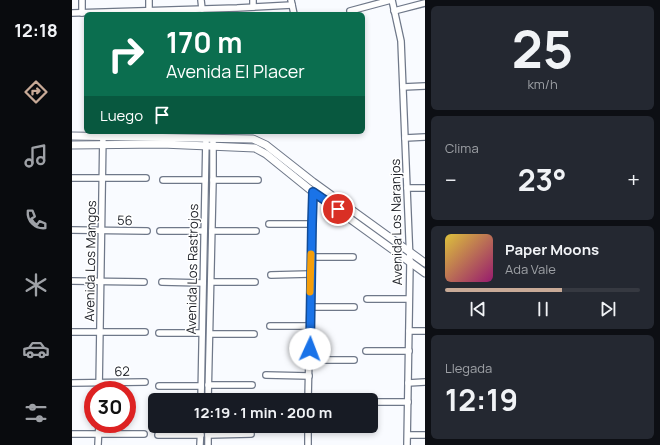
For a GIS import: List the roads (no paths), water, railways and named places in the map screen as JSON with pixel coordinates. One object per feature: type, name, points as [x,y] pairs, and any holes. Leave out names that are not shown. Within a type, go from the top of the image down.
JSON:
[{"type":"street","points":[[72,13],[82,13],[82,0]]},
{"type":"street","points":[[149,0],[149,11]]},
{"type":"street","points":[[201,0],[202,9]]},
{"type":"street","points":[[253,0],[253,7]]},
{"type":"street","points":[[350,11],[392,0]]},
{"type":"street","name":"Avenida Los Naranjos","points":[[392,0],[401,41],[410,262],[407,445]]},
{"type":"street","points":[[137,12],[187,12],[202,9],[238,11],[253,7],[291,2],[294,12]]},
{"type":"street","points":[[394,11],[425,3]]},
{"type":"street","points":[[403,87],[425,86]]},
{"type":"street","points":[[72,136],[103,134],[253,139],[266,145],[312,182],[425,263]]},
{"type":"street","name":"Avenida Los Mangos","points":[[100,381],[103,134]]},
{"type":"street","points":[[405,138],[425,137]]},
{"type":"street","name":"Avenida Los Rastrojos","points":[[208,393],[213,180],[209,138]]},
{"type":"street","points":[[72,144],[162,144],[255,148],[266,154],[313,192],[425,273]]},
{"type":"street","name":"Avenida Los Rastrojos","points":[[201,393],[204,180],[209,147]]},
{"type":"street","points":[[72,178],[146,178]]},
{"type":"street","points":[[163,180],[204,180]]},
{"type":"street","points":[[213,180],[258,180]]},
{"type":"street","points":[[407,188],[425,188]]},
{"type":"street","points":[[308,393],[313,192]]},
{"type":"street","points":[[270,224],[312,224]]},
{"type":"street","name":"56","points":[[72,230],[147,231]]},
{"type":"street","points":[[160,231],[204,231]]},
{"type":"street","points":[[212,231],[256,231]]},
{"type":"street","points":[[311,257],[353,257]]},
{"type":"street","points":[[271,275],[310,274]]},
{"type":"street","points":[[72,281],[144,282]]},
{"type":"street","points":[[162,282],[203,283]]},
{"type":"street","points":[[211,282],[255,282]]},
{"type":"street","points":[[367,299],[409,299]]},
{"type":"street","points":[[310,307],[354,307]]},
{"type":"street","points":[[270,326],[310,326]]},
{"type":"street","points":[[409,331],[425,331]]},
{"type":"street","points":[[72,332],[145,332]]},
{"type":"street","points":[[159,333],[202,333]]},
{"type":"street","points":[[210,334],[254,334]]},
{"type":"street","points":[[366,351],[409,351]]},
{"type":"street","points":[[309,360],[354,360]]},
{"type":"street","points":[[266,375],[309,376]]},
{"type":"street","name":"62","points":[[136,382],[145,382]]},
{"type":"street","points":[[408,383],[425,382]]},
{"type":"street","name":"62","points":[[72,383],[84,383]]},
{"type":"street","points":[[208,385],[252,385]]},
{"type":"street","points":[[158,386],[201,386]]},
{"type":"street","points":[[378,402],[408,402]]},
{"type":"street","points":[[308,433],[308,445]]},
{"type":"street","points":[[72,434],[144,434]]},
{"type":"street","points":[[98,445],[99,434]]},
{"type":"street","points":[[208,445],[208,435],[251,434]]},
{"type":"street","points":[[158,435],[200,435],[200,445]]},
{"type":"street","points":[[408,436],[425,435]]}]
